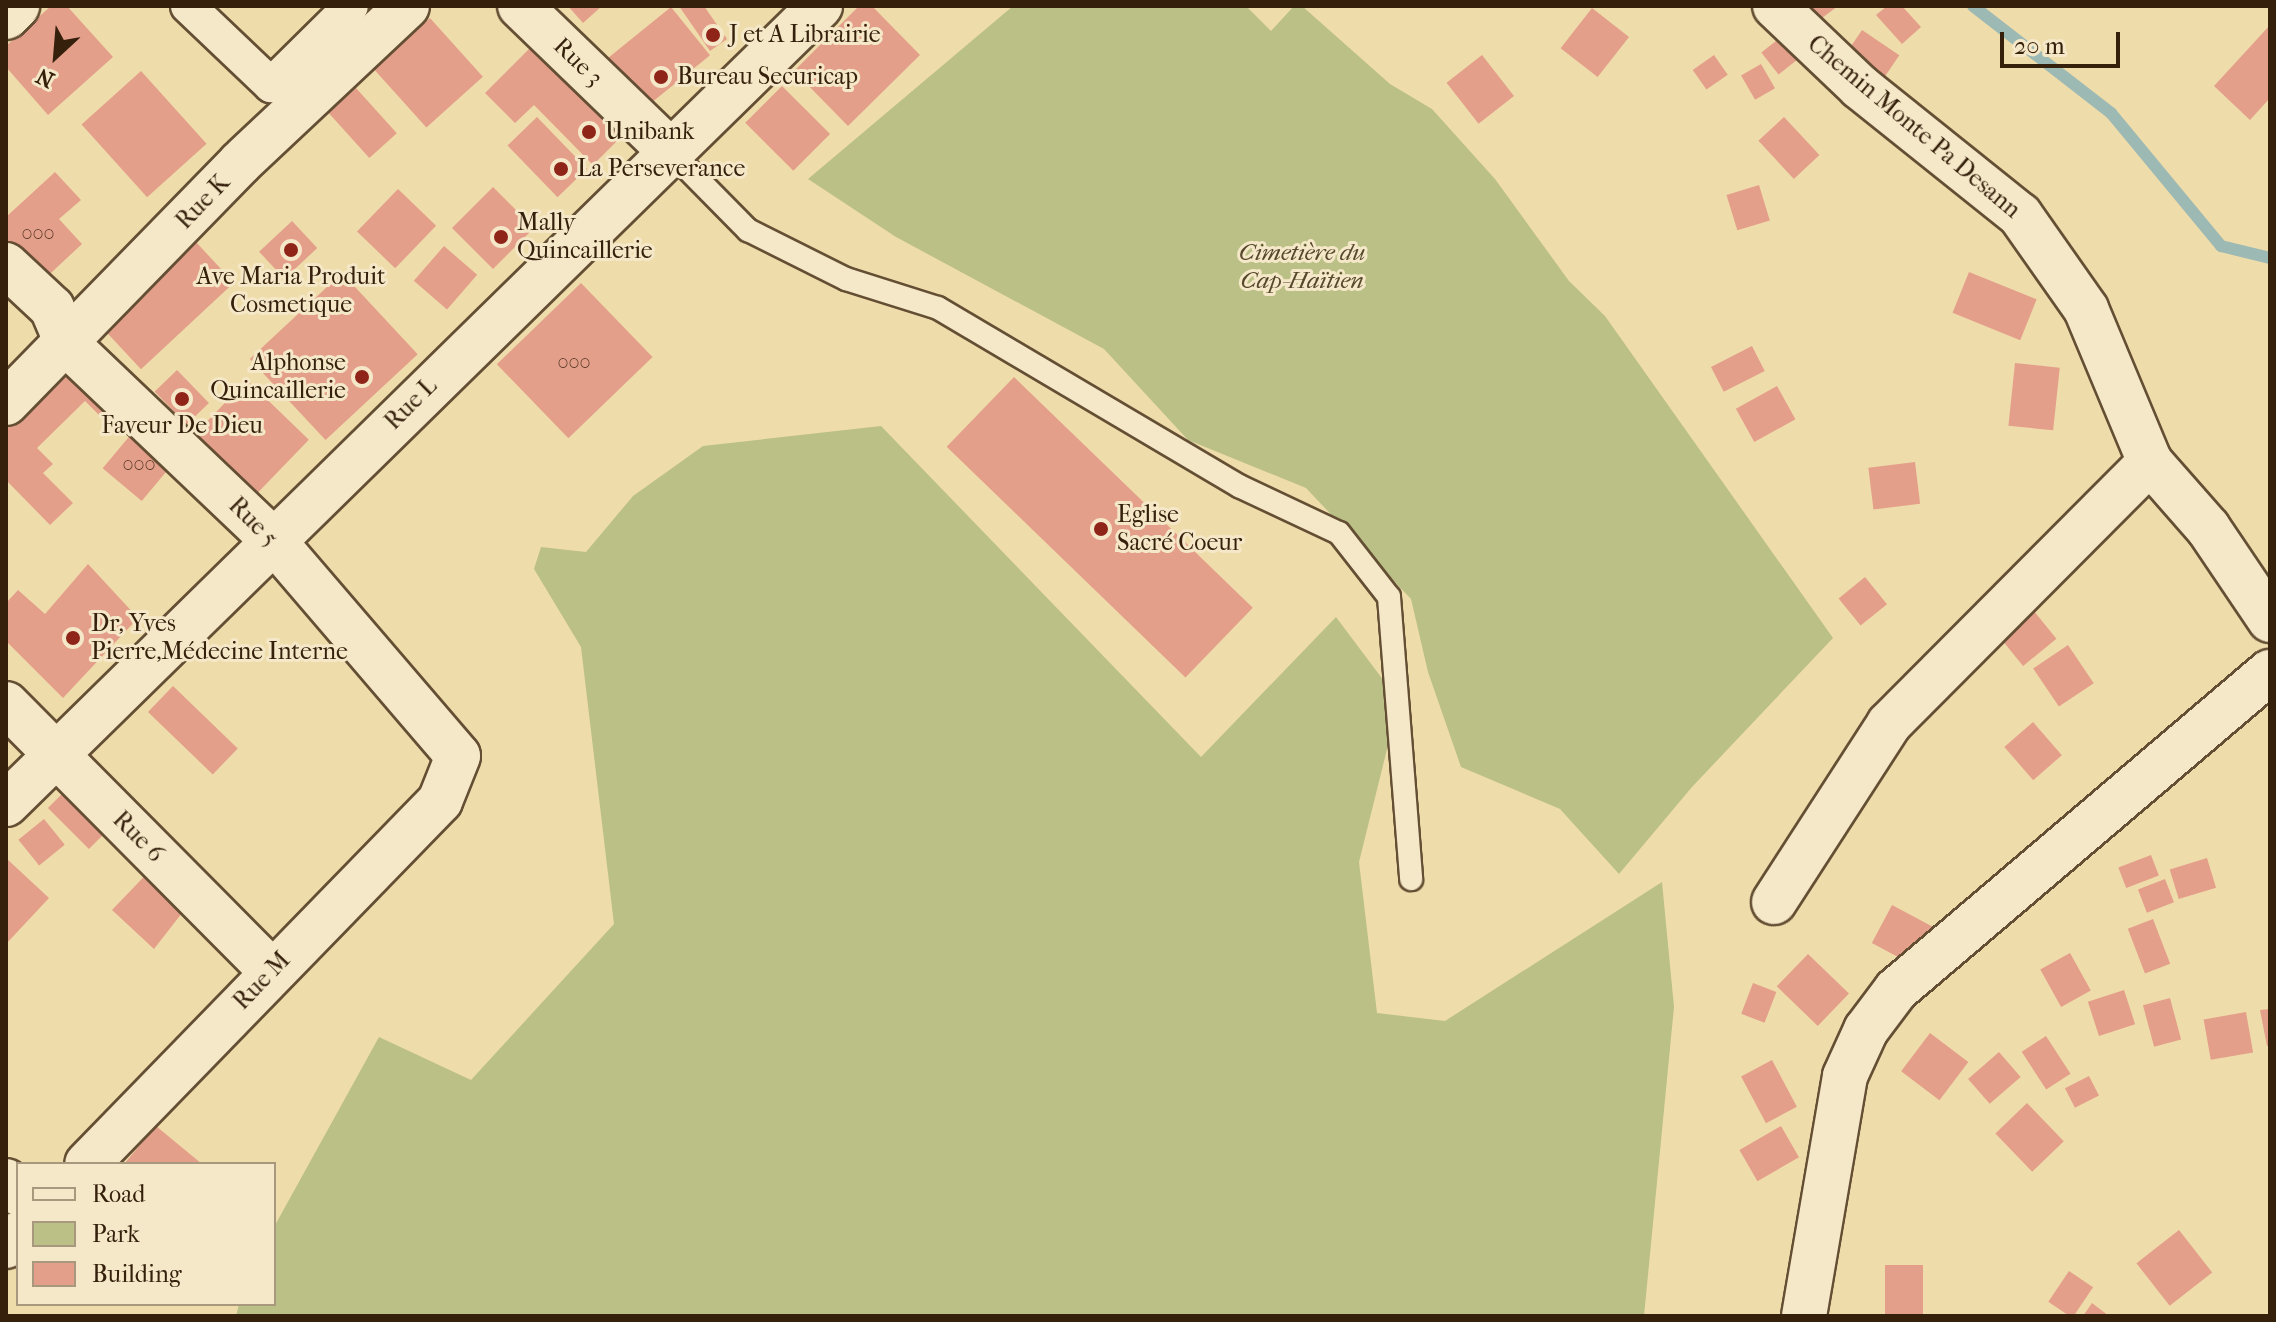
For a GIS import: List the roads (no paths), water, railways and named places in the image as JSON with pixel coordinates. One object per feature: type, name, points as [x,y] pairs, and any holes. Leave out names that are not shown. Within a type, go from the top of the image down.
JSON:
[{"type":"street","points":[[6,17],[17,6]]},
{"type":"street","points":[[188,6],[271,85],[351,6]]},
{"type":"street","name":"Rue K","points":[[6,403],[67,344],[240,163],[407,6]]},
{"type":"street","name":"Rue 3","points":[[520,6],[671,152]]},
{"type":"street","name":"Rue L","points":[[6,804],[820,6]]},
{"type":"street","name":"Chemin Monte Pa Desann","points":[[1775,6],[1860,87],[2020,215],[2086,309],[2150,462],[2208,528],[2270,620]]},
{"type":"street","name":"Rue 5","points":[[6,265],[52,308],[67,344],[273,540],[458,756],[440,801]]},
{"type":"street","points":[[1774,902],[1889,724],[2150,462]]},
{"type":"street","points":[[2208,528],[2270,565]]},
{"type":"street","points":[[1804,1316],[1845,1076],[1866,1030],[1896,990],[2270,672]]},
{"type":"street","name":"Rue 6","points":[[6,704],[271,971]]},
{"type":"street","name":"Rue M","points":[[89,1162],[271,971],[440,801]]},
{"type":"lane","points":[[671,152],[748,230],[846,279],[938,308],[1239,486],[1339,533],[1389,597],[1411,879]]},
{"type":"waterway","points":[[1973,6],[2111,113],[2221,246],[2270,258]]},
{"type":"place","name":"J et A Librairie","points":[[713,35]]},
{"type":"place","name":"Bureau Securicap","points":[[661,77]]},
{"type":"place","name":"Unibank","points":[[589,132]]},
{"type":"place","name":"La Perseverance","points":[[561,169]]},
{"type":"place","name":"Mally Quincaillerie","points":[[501,237]]},
{"type":"place","name":"Ave Maria Produit Cosmetique","points":[[291,250]]},
{"type":"place","name":"Alphonse Quincaillerie","points":[[362,377]]},
{"type":"place","name":"Faveur De Dieu","points":[[182,399]]},
{"type":"place","name":"Eglise Sacré Coeur","points":[[1101,529]]},
{"type":"place","name":"Dr, Yves Pierre,Médecine Interne","points":[[73,638]]},
{"type":"park label","name":"Cimetière du Cap-Haïtien","points":[[1302,267]]}]
